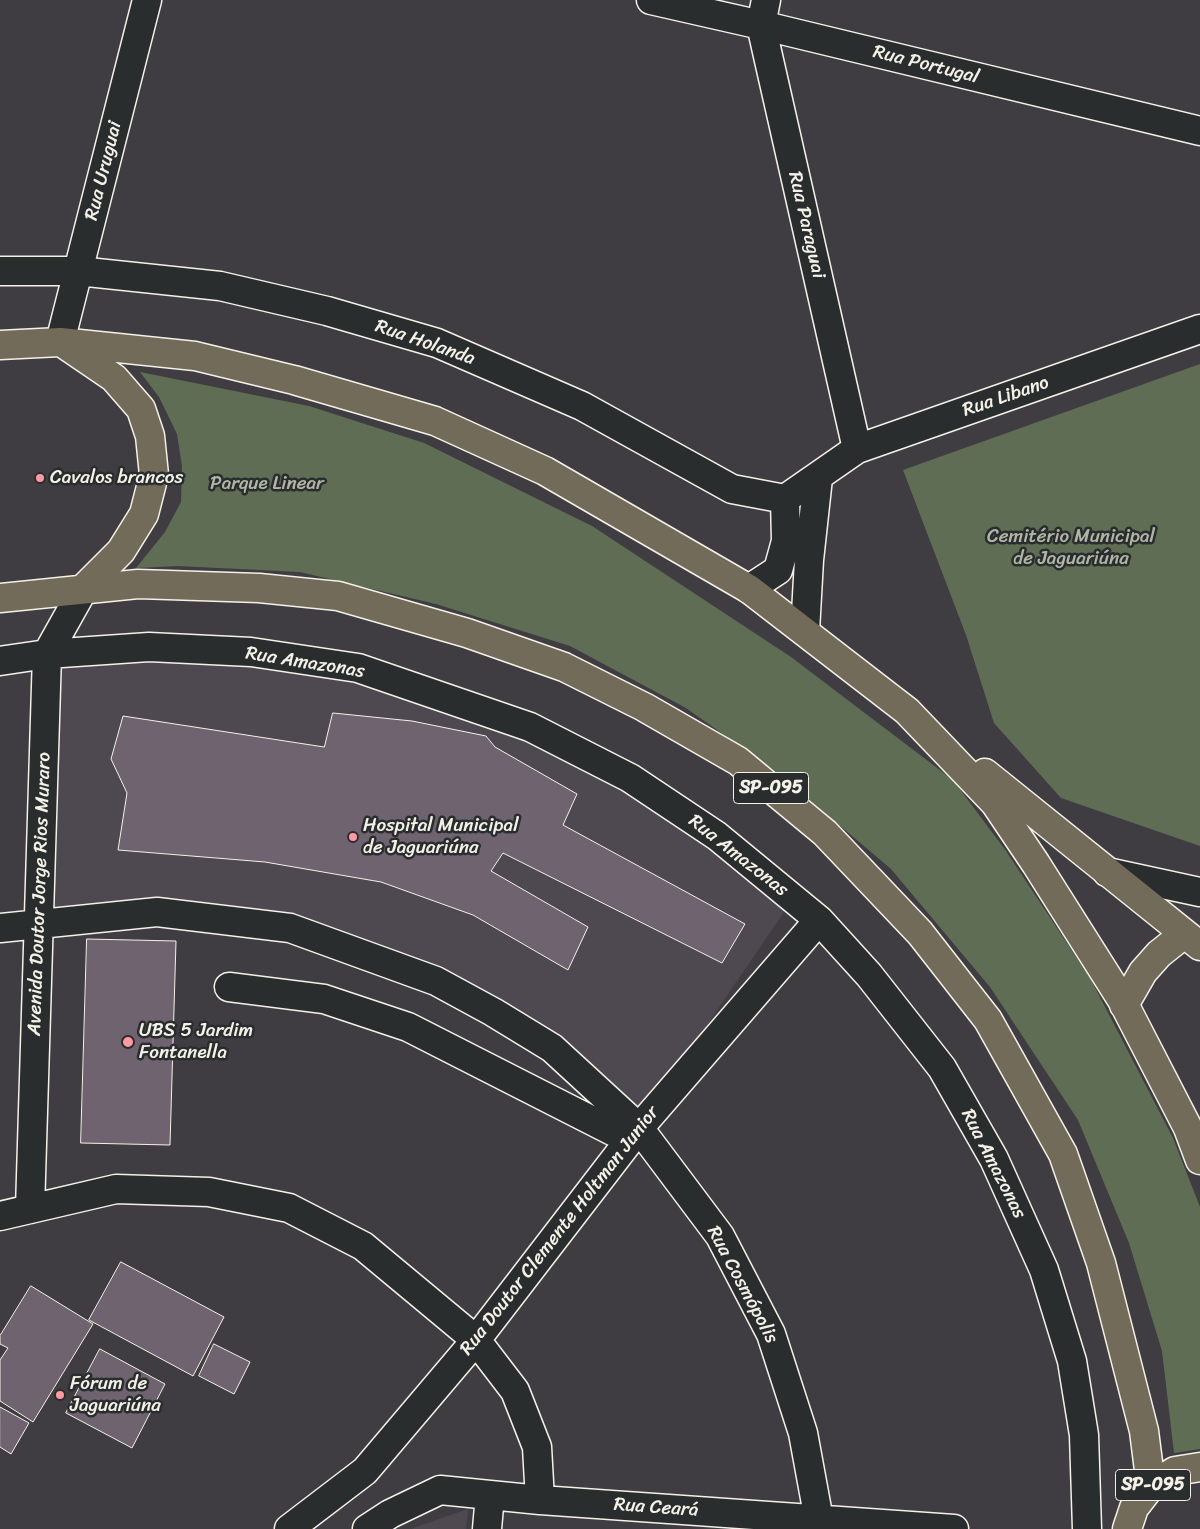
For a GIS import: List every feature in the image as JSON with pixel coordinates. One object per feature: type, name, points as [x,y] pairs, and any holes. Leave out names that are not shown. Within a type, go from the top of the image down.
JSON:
[{"type":"main road","points":[[60,342],[114,378],[141,409],[150,436],[154,475],[144,514],[121,551],[84,588]]},
{"type":"main road","points":[[1,345],[60,342],[195,356],[294,380],[435,421],[544,471],[749,589],[907,711],[1192,940],[1159,954],[1143,972],[1124,1005]]},
{"type":"main road","name":"SP-095","points":[[0,598],[138,584],[259,588],[338,596],[467,633],[564,667],[644,707],[738,761],[825,833],[920,933],[988,1020],[1063,1154],[1101,1263],[1144,1431],[1151,1486]]},
{"type":"main road","points":[[907,711],[995,803],[1036,864],[1124,1005],[1188,1128],[1200,1160]]},
{"type":"main road","name":"SP-095","points":[[1128,1529],[1134,1508],[1151,1486],[1175,1471],[1200,1467]]},
{"type":"street","name":"Rua Uruguai","points":[[60,342],[147,0]]},
{"type":"street","name":"Rua Portugal","points":[[651,0],[764,12],[1200,132]]},
{"type":"street","name":"Rua Paraguai","points":[[764,12],[857,449]]},
{"type":"street","name":"Rua Holanda","points":[[0,271],[78,271],[220,286],[327,311],[436,343],[582,406],[732,489],[785,499]]},
{"type":"street","name":"Rua Libano","points":[[818,478],[857,449],[1200,329]]},
{"type":"street","points":[[749,589],[778,570],[786,542],[785,499],[818,478]]},
{"type":"street","points":[[805,631],[809,560],[818,478]]},
{"type":"street","name":"Avenida Doutor Jorge Rios Muraro","points":[[30,1209],[48,654],[84,588]]},
{"type":"street","name":"Rua Amazonas","points":[[0,662],[48,654],[149,647],[261,654],[358,668],[521,724],[630,778],[717,836],[820,920],[869,975],[942,1068],[994,1159],[1044,1270],[1072,1361],[1084,1435],[1087,1529]]},
{"type":"street","points":[[1107,872],[1200,892]]},
{"type":"street","name":"Rua Cosmópolis","points":[[0,928],[157,912],[290,928],[436,981],[493,1012],[552,1048],[635,1134],[720,1236],[771,1334],[803,1433],[819,1520]]},
{"type":"street","name":"Rua Doutor Clemente Holtman Junior","points":[[289,1529],[365,1471],[476,1340],[635,1134],[820,920]]},
{"type":"street","points":[[229,987],[324,999],[408,1027],[635,1134]]},
{"type":"street","points":[[0,1216],[116,1189],[209,1192],[289,1208],[363,1246],[476,1340],[515,1392],[537,1447],[540,1500]]},
{"type":"street","name":"Rua Ceará","points":[[367,1529],[390,1514],[440,1490],[751,1522],[819,1520],[954,1529]]},
{"type":"street","points":[[487,1529],[490,1495]]},
{"type":"shaded area","points":[[151,650],[358,672],[628,781],[786,909],[639,1125],[556,1045],[290,924],[44,919],[52,658]]},
{"type":"shaded area","points":[[468,1509],[466,1529],[412,1529],[416,1527]]},
{"type":"green space","name":"Cemitério Municipal de Jaguariúna","points":[[1200,364],[1200,846],[1061,798],[994,723],[966,635],[903,470]]},
{"type":"green space","name":"Parque Linear","points":[[140,372],[309,406],[424,443],[592,526],[791,657],[953,780],[1006,851],[1090,978],[1173,1138],[1200,1207],[1200,1449],[1174,1453],[1162,1351],[1129,1243],[1078,1120],[990,987],[891,869],[778,773],[686,708],[570,646],[436,604],[300,572],[178,566],[136,568],[165,532],[181,502],[182,466],[177,434],[159,397]]},
{"type":"building","name":"Hospital Municipal de Jaguariúna","points":[[333,713],[412,721],[486,736],[495,747],[577,794],[563,825],[745,924],[722,963],[503,853],[491,871],[588,927],[568,970],[473,915],[381,882],[265,862],[118,850],[127,793],[111,759],[123,716],[324,747]]},
{"type":"building","name":"UBS 5 Jardim Fontanella","points":[[87,939],[176,941],[170,1145],[81,1143]]},
{"type":"building","points":[[121,1262],[224,1317],[193,1376],[89,1320]]},
{"type":"building","points":[[31,1286],[93,1324],[33,1422],[0,1401],[0,1360],[8,1348],[0,1344],[0,1336]]},
{"type":"building","points":[[214,1344],[250,1362],[234,1394],[199,1376]]},
{"type":"building","points":[[100,1349],[165,1384],[132,1448],[66,1413]]},
{"type":"building","points":[[0,1407],[29,1423],[11,1454],[0,1447]]},
{"type":"place","name":"Cavalos brancos","points":[[40,478]]},
{"type":"place","name":"Hospital Municipal de Jaguariúna","points":[[353,837]]},
{"type":"place","name":"UBS 5 Jardim Fontanella","points":[[128,1042]]},
{"type":"place","name":"Fórum de Jaguariúna","points":[[60,1395]]}]
